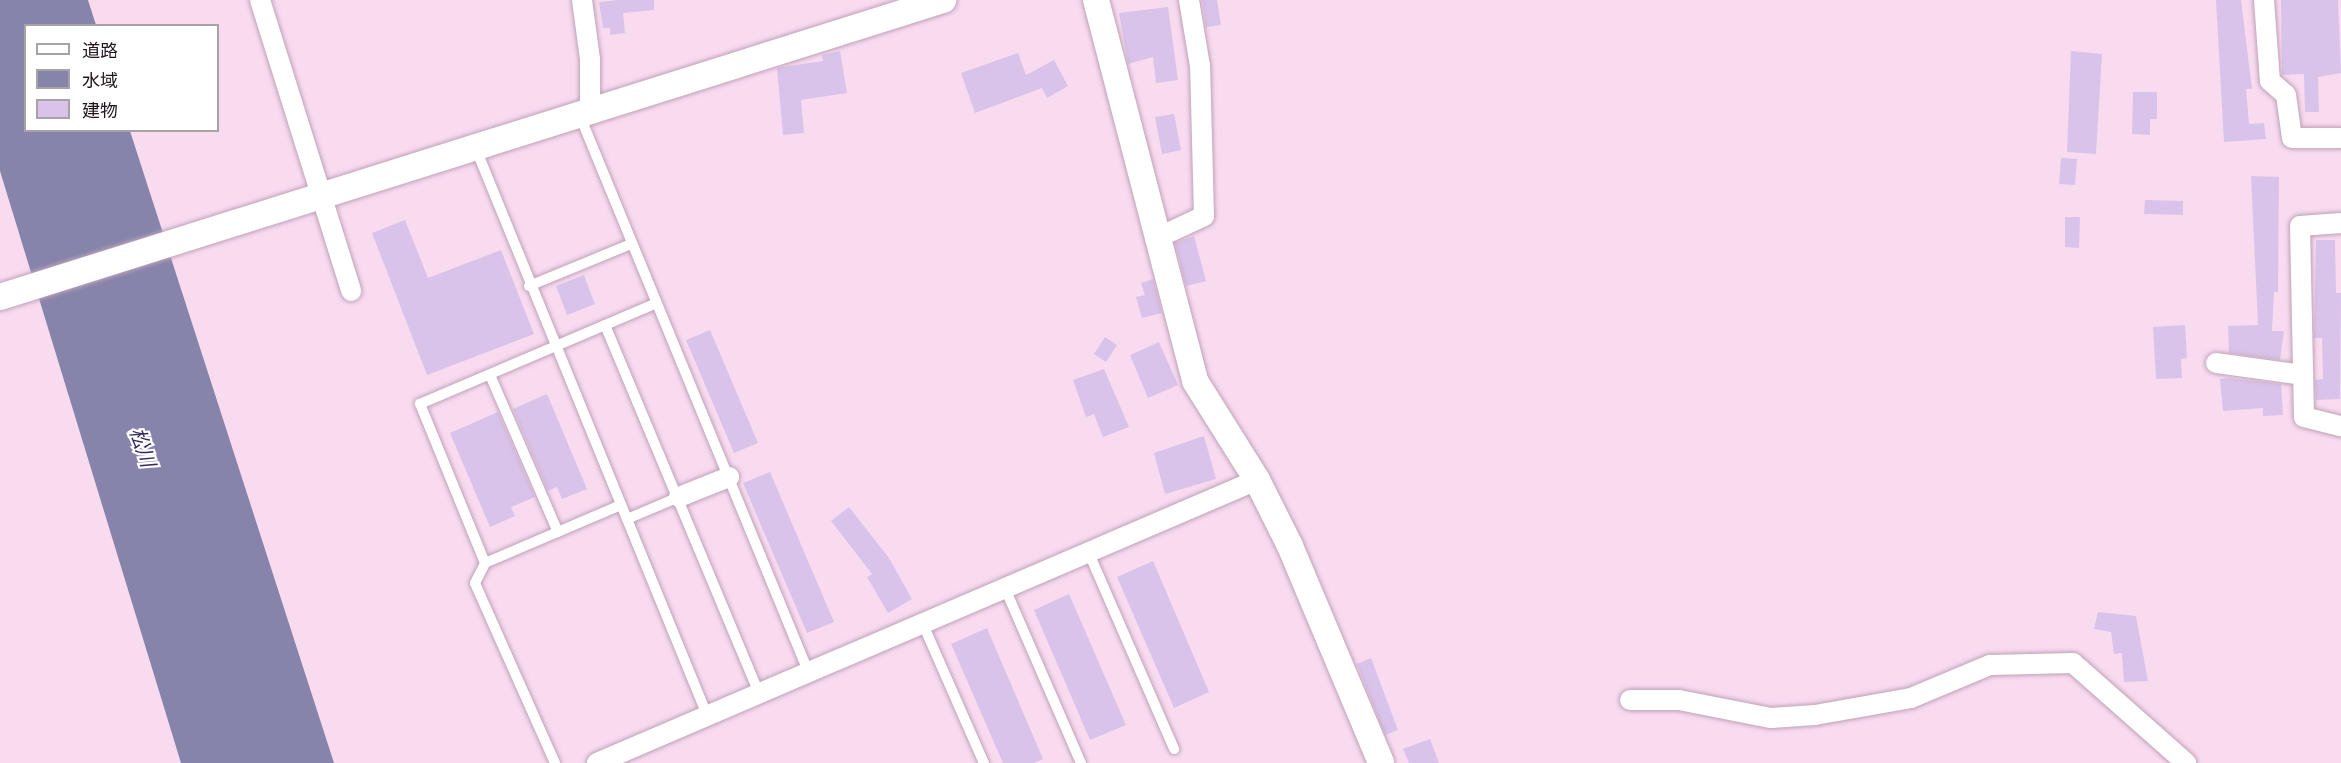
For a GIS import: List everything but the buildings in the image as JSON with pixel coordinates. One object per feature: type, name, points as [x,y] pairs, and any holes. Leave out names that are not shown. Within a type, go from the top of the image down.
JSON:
[{"type":"street","points":[[260,0],[315,198],[351,291]]},
{"type":"street","points":[[582,0],[590,59],[585,115]]},
{"type":"street","points":[[0,297],[585,115],[943,0]]},
{"type":"street","points":[[1096,0],[1155,239],[1195,381],[1257,480],[1290,546],[1381,763]]},
{"type":"street","points":[[1155,239],[1204,216],[1200,66],[1189,0]]},
{"type":"street","points":[[2264,0],[2270,81],[2286,95],[2292,138],[2341,138]]},
{"type":"street","points":[[2341,224],[2300,226],[2304,417],[2341,426]]},
{"type":"street","points":[[2216,363],[2303,375]]},
{"type":"street","points":[[679,497],[729,477]]},
{"type":"street","points":[[597,763],[1004,586],[1257,480]]},
{"type":"street","points":[[1630,700],[1679,700],[1771,717],[1815,715],[1911,698],[1990,665],[2073,663],[2186,763]]},
{"type":"lane","points":[[585,115],[654,304],[729,477],[807,671]]},
{"type":"lane","points":[[476,149],[553,347],[627,519],[707,716]]},
{"type":"lane","points":[[530,286],[631,244]]},
{"type":"lane","points":[[485,563],[420,404],[654,304]]},
{"type":"lane","points":[[604,325],[679,497],[759,693]]},
{"type":"lane","points":[[490,375],[558,532]]},
{"type":"lane","points":[[627,519],[679,497]]},
{"type":"lane","points":[[555,763],[476,583],[485,563],[621,505]]},
{"type":"lane","points":[[1088,551],[1174,750]]},
{"type":"lane","points":[[1004,586],[1081,763]]},
{"type":"lane","points":[[922,622],[984,763]]},
{"type":"water","name":"松川","points":[[0,0],[88,0],[96,24],[24,24],[24,132],[130,132],[334,763],[181,763],[0,171]]}]
